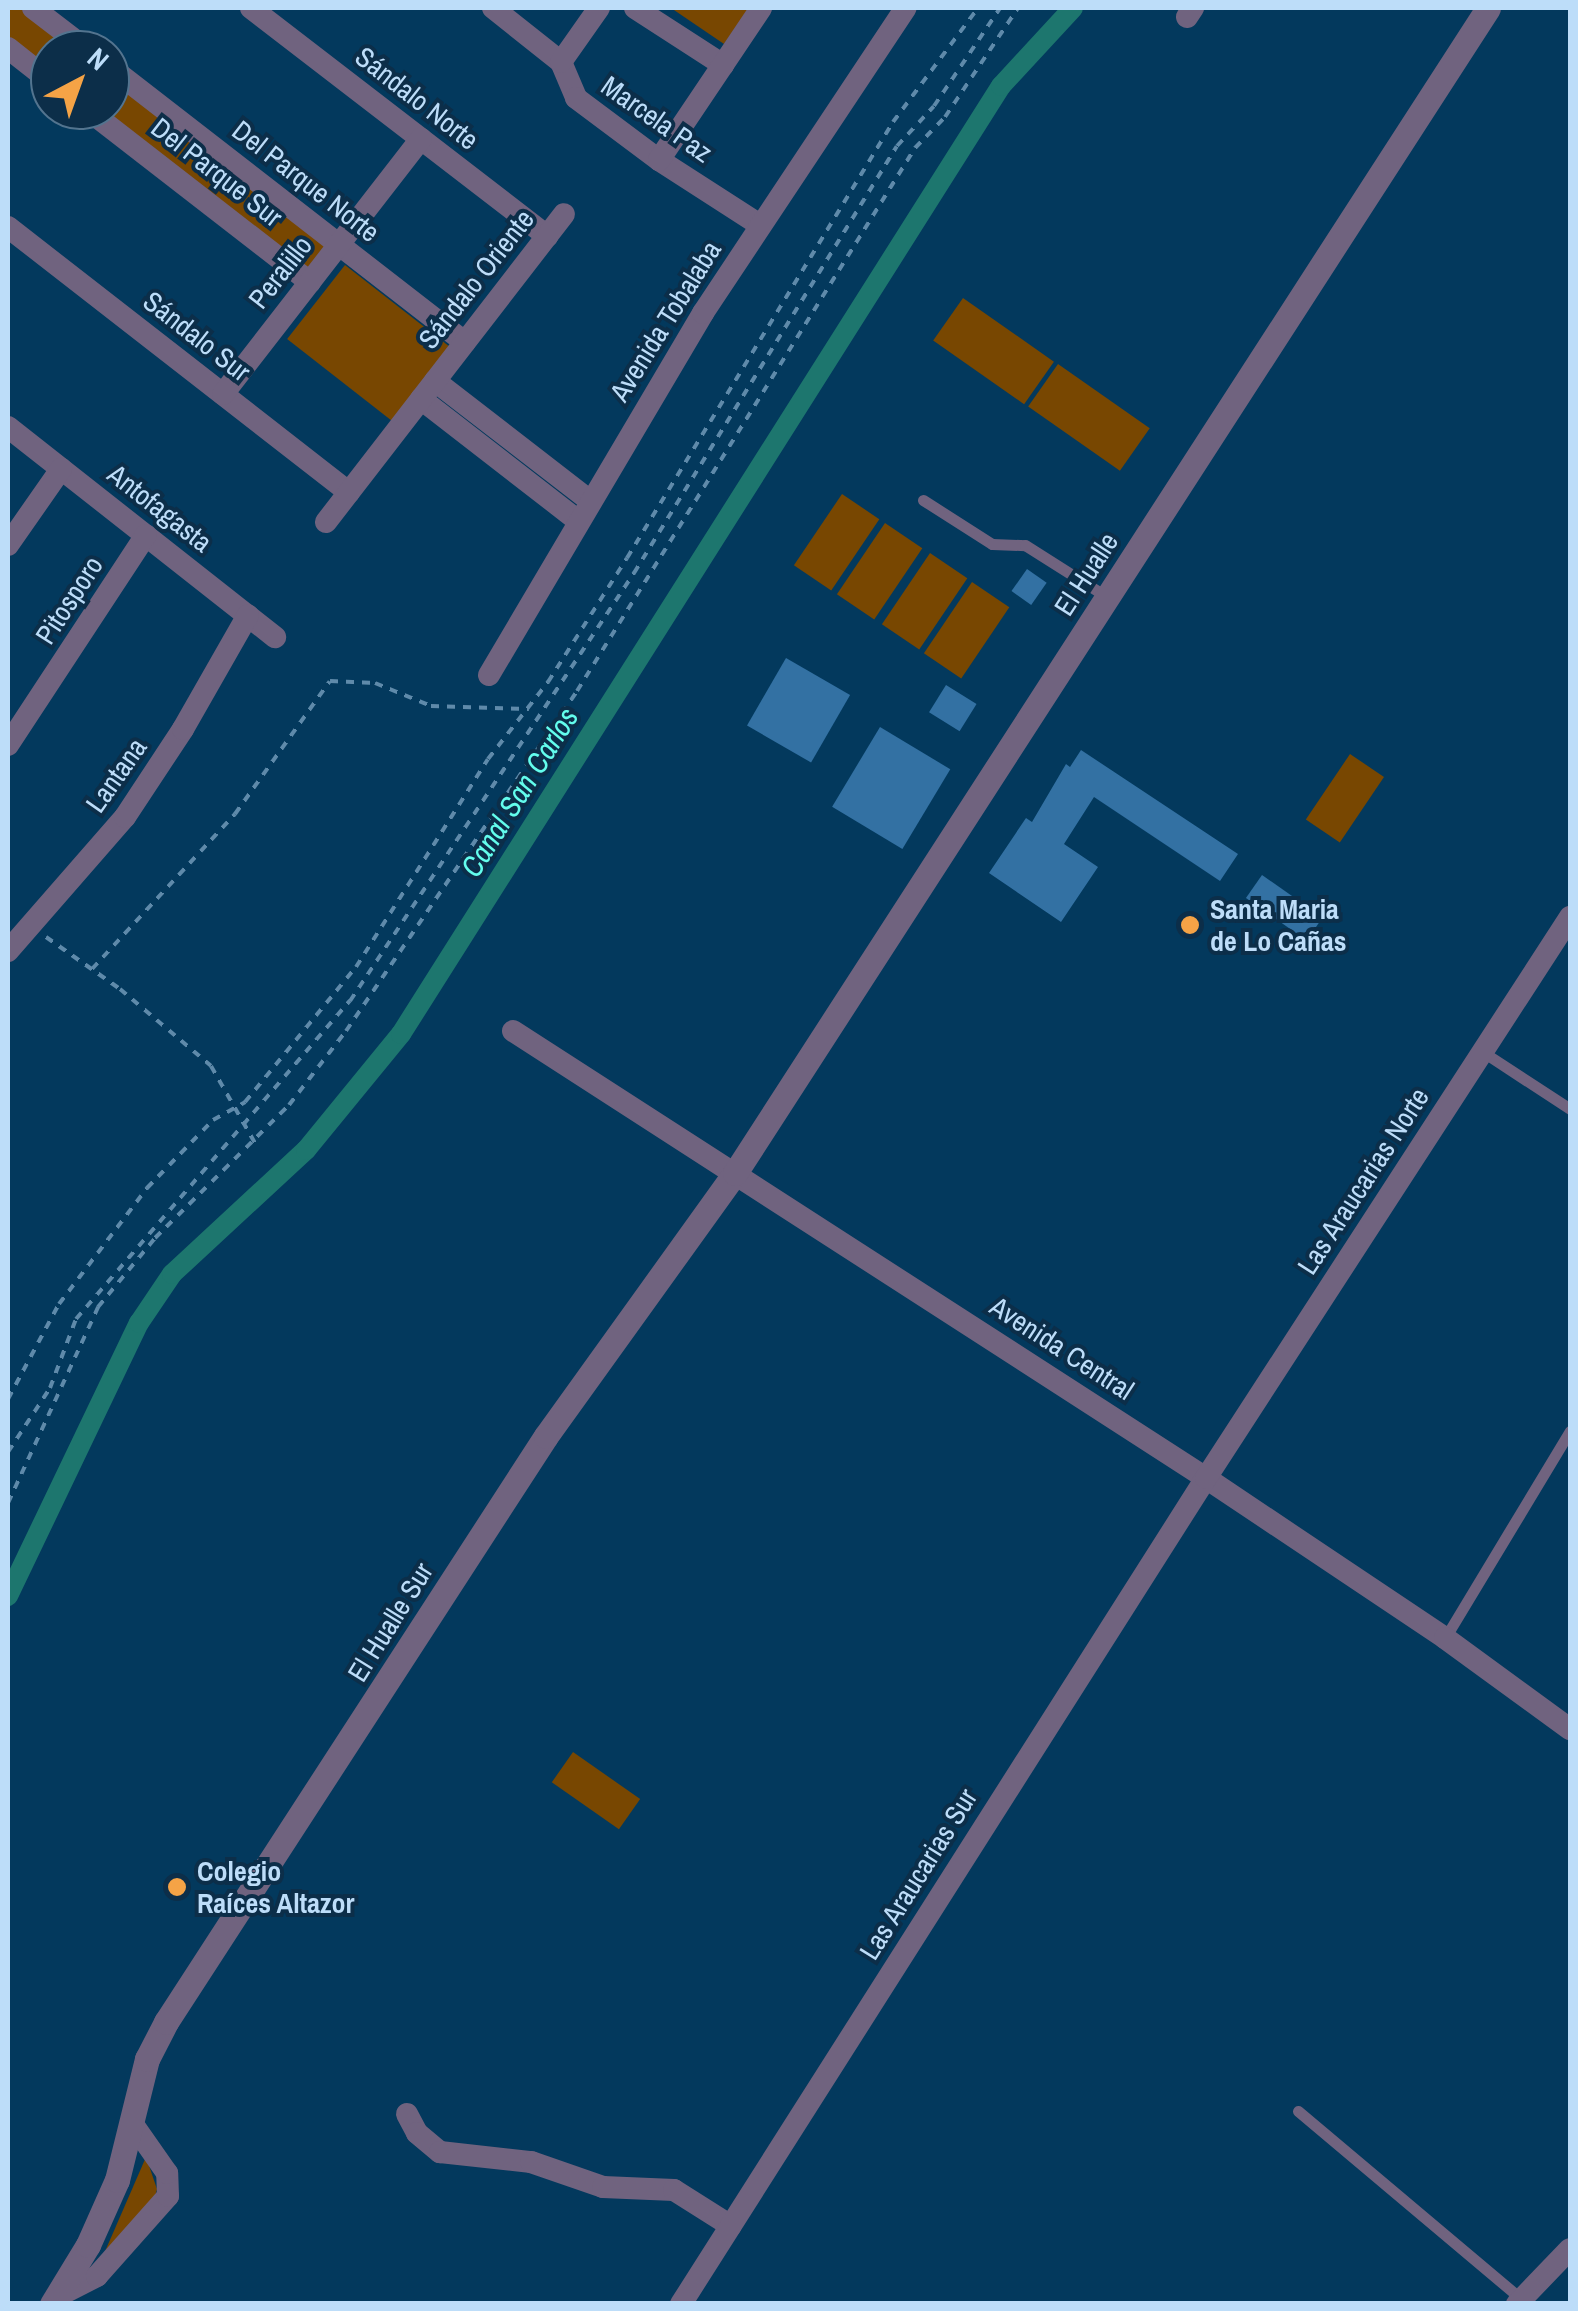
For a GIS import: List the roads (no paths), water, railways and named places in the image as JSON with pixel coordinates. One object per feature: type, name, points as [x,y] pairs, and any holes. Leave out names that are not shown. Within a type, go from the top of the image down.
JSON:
[{"type":"street","points":[[33,8],[62,30]]},
{"type":"street","name":"Sándalo Norte","points":[[251,8],[547,236]]},
{"type":"street","name":"Marcela Paz","points":[[493,8],[561,62],[576,98],[658,160],[760,225]]},
{"type":"street","points":[[561,62],[598,8]]},
{"type":"street","points":[[635,8],[723,65]]},
{"type":"street","points":[[658,160],[761,8]]},
{"type":"street","name":"Avenida Tobalaba","points":[[489,675],[584,510],[760,225],[906,8]]},
{"type":"street","name":"El Hualle","points":[[735,1172],[1488,8]]},
{"type":"street","points":[[8,48],[30,65]]},
{"type":"street","name":"Del Parque Norte","points":[[130,82],[465,342]]},
{"type":"street","name":"Del Parque Sur","points":[[114,130],[310,282]]},
{"type":"street","name":"Peralillo","points":[[223,394],[421,138]]},
{"type":"street","name":"Sándalo Oriente","points":[[326,522],[564,214]]},
{"type":"street","name":"Sándalo Sur","points":[[8,228],[349,492]]},
{"type":"street","points":[[428,390],[584,510]]},
{"type":"street","name":"Antofagasta","points":[[8,427],[275,637]]},
{"type":"street","points":[[8,545],[61,469]]},
{"type":"street","name":"Pitosporo","points":[[8,745],[146,535]]},
{"type":"street","name":"Lantana","points":[[8,951],[98,852],[156,774],[248,616]]},
{"type":"street","name":"Las Araucarias Norte","points":[[1206,1478],[1570,917]]},
{"type":"street","name":"Avenida Central","points":[[512,1031],[1206,1478],[1445,1638],[1570,1729]]},
{"type":"street","name":"El Hualle Sur","points":[[55,2300],[104,2213],[126,2154],[148,2059],[166,2022],[546,1436],[735,1172]]},
{"type":"street","name":"Las Araucarias Sur","points":[[681,2304],[1206,1478]]},
{"type":"street","points":[[407,2114],[417,2132],[440,2152],[531,2162],[602,2187],[674,2190],[730,2226]]},
{"type":"street","name":"El Hualle Sur","points":[[55,2300],[97,2276],[168,2196],[167,2174],[132,2122]]},
{"type":"street","points":[[1521,2302],[1570,2249]]},
{"type":"lane","points":[[923,500],[992,544],[1025,545],[1107,596]]},
{"type":"lane","points":[[1483,1052],[1570,1110]]},
{"type":"lane","points":[[1445,1638],[1570,1432]]},
{"type":"lane","points":[[1298,2111],[1521,2302]]},
{"type":"waterway","name":"Canal San Carlos","points":[[8,1596],[139,1323],[172,1274],[306,1150],[401,1034],[1001,86],[1073,8]]},
{"type":"place","name":"Santa Maria de Lo Cañas","points":[[1190,925]]},
{"type":"place","name":"Colegio Raíces Altazor","points":[[177,1887]]}]
